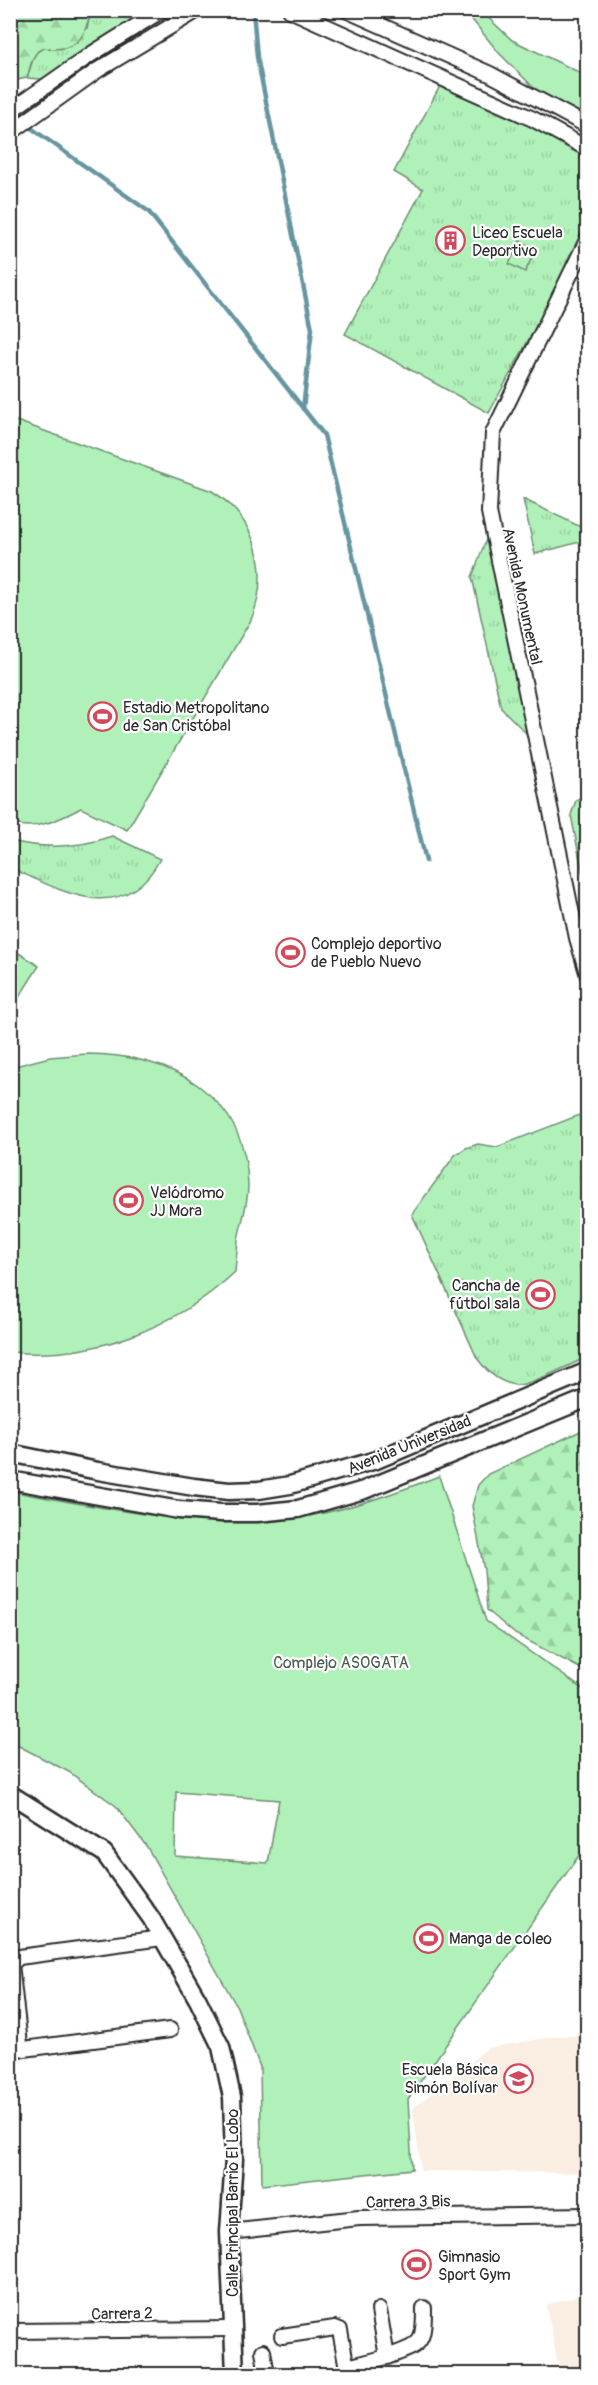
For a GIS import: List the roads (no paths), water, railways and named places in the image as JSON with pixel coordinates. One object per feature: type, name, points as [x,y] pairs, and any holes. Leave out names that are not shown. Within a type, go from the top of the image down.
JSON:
[{"type":"street","points":[[10,111],[53,80],[162,10]]},
{"type":"street","points":[[10,133],[98,70],[198,10]]},
{"type":"street","points":[[290,10],[533,119],[588,150]]},
{"type":"street","points":[[346,10],[490,74],[588,126]]},
{"type":"street","points":[[443,78],[452,59]]},
{"type":"street","name":"Avenida Monumental","points":[[588,238],[493,433],[489,512],[579,949],[588,976]]},
{"type":"street","name":"Avenida Universidad","points":[[10,1453],[194,1487],[229,1491],[259,1490],[290,1485],[376,1460],[588,1371]]},
{"type":"street","name":"Avenida Universidad","points":[[10,1480],[179,1510],[257,1514],[298,1509],[364,1490],[588,1398]]},
{"type":"street","name":"Calle Principal Barrio El Lobo","points":[[10,1794],[104,1852],[151,1918],[198,2000],[221,2047],[232,2097],[234,2159],[229,2232],[235,2374]]},
{"type":"street","points":[[162,1938],[19,1957],[11,1964],[20,2043],[24,2049],[170,2030]]},
{"type":"street","name":"Carrera 3 Bis","points":[[229,2232],[359,2218],[588,2215]]},
{"type":"street","points":[[282,2336],[335,2328],[342,2334],[348,2371],[416,2346],[424,2332],[424,2308]]},
{"type":"street","points":[[379,2310],[387,2357]]},
{"type":"street","name":"Carrera 2","points":[[10,2331],[233,2329]]},
{"type":"street","points":[[263,2351],[267,2374]]},
{"type":"waterway","points":[[253,10],[257,57],[312,329],[303,409]]},
{"type":"waterway","points":[[10,113],[148,211],[324,435],[426,861]]},
{"type":"place","name":"Liceo Escuela Deportivo","points":[[451,241]]},
{"type":"place","name":"Estadio Metropolitano de San Cristóbal","points":[[102,716]]},
{"type":"place","name":"Complejo deportivo de Pueblo Nuevo","points":[[290,952]]},
{"type":"place","name":"Velódromo JJ Mora","points":[[129,1201]]},
{"type":"place","name":"Cancha de fútbol sala","points":[[541,1294]]},
{"type":"place","name":"Manga de coleo","points":[[428,1938]]},
{"type":"place","name":"Escuela Básica Simón Bolívar","points":[[519,2078]]},
{"type":"place","name":"Gimnasio Sport Gym","points":[[417,2265]]},
{"type":"park label","name":"Complejo ASOGATA","points":[[341,1662]]}]
